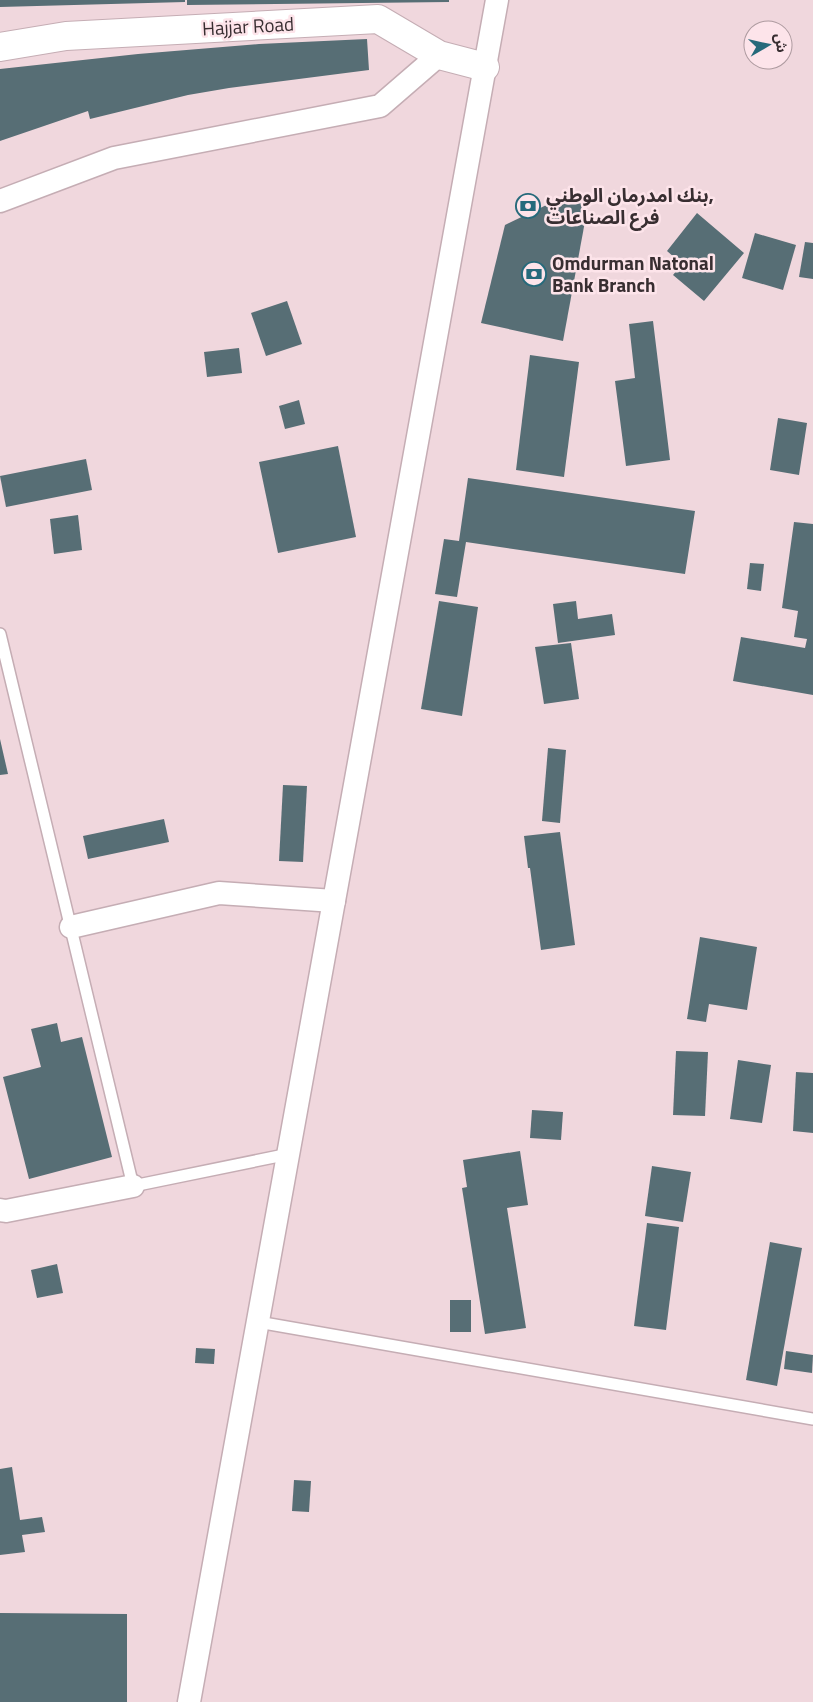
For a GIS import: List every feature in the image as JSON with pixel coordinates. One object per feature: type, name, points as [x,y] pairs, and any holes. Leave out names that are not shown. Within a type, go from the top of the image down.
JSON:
[{"type":"street","points":[[190,1702],[497,0]]},
{"type":"street","name":"Hajjar Road","points":[[0,47],[66,36],[378,19],[438,55],[485,67]]},
{"type":"street","points":[[0,201],[114,158],[380,106],[438,55]]},
{"type":"street","points":[[71,927],[220,894],[334,901]]},
{"type":"street","points":[[0,1210],[6,1211],[133,1186]]},
{"type":"lane","points":[[0,634],[133,1186],[289,1154]]},
{"type":"lane","points":[[258,1322],[813,1419]]},
{"type":"building","points":[[0,0],[185,0],[185,2],[0,7]]},
{"type":"building","points":[[187,0],[449,0],[449,2],[187,5]]},
{"type":"building","points":[[367,39],[369,70],[188,95],[90,119],[88,111],[0,141],[0,69],[138,54],[259,44]]},
{"type":"building","name":"Omdurman Natonal Bank Branch","points":[[561,198],[588,205],[563,341],[481,323],[505,225]]},
{"type":"building","points":[[697,213],[744,253],[704,301],[673,275],[682,264],[667,251]]},
{"type":"building","points":[[755,233],[796,245],[783,290],[742,278]]},
{"type":"building","points":[[805,242],[813,243],[813,279],[799,277]]},
{"type":"building","points":[[287,301],[302,344],[266,356],[251,313]]},
{"type":"building","points":[[653,321],[670,460],[626,466],[615,381],[635,378],[629,324]]},
{"type":"building","points":[[239,348],[242,373],[207,377],[204,352]]},
{"type":"building","points":[[530,355],[579,362],[564,477],[516,470]]},
{"type":"building","points":[[299,400],[305,424],[285,429],[279,406]]},
{"type":"building","points":[[778,418],[807,423],[799,475],[770,470]]},
{"type":"building","points":[[338,446],[356,537],[278,553],[259,462]]},
{"type":"building","points":[[86,459],[92,490],[6,507],[0,476]]},
{"type":"building","points":[[468,478],[695,511],[685,574],[466,542],[457,597],[435,594],[444,539],[459,541]]},
{"type":"building","points":[[78,515],[82,550],[54,554],[50,519]]},
{"type":"building","points":[[794,522],[813,524],[813,695],[733,681],[741,637],[805,648],[807,639],[794,637],[798,611],[782,608]]},
{"type":"building","points":[[750,563],[764,564],[761,591],[747,589]]},
{"type":"building","points":[[439,601],[478,607],[462,716],[421,709]]},
{"type":"building","points":[[576,601],[578,619],[612,614],[615,635],[558,643],[553,604]]},
{"type":"building","points":[[571,643],[579,699],[544,704],[535,647]]},
{"type":"building","points":[[0,739],[8,774],[0,775]]},
{"type":"building","points":[[548,748],[566,750],[560,823],[542,821]]},
{"type":"building","points":[[283,785],[307,786],[303,862],[279,861]]},
{"type":"building","points":[[164,819],[169,842],[88,859],[83,836]]},
{"type":"building","points":[[560,832],[575,945],[541,950],[524,836]]},
{"type":"building","points":[[700,937],[757,947],[747,1010],[709,1004],[706,1022],[687,1019]]},
{"type":"building","points":[[57,1023],[61,1042],[82,1037],[112,1157],[29,1179],[3,1077],[41,1067],[31,1029]]},
{"type":"building","points":[[676,1051],[708,1052],[705,1116],[673,1115]]},
{"type":"building","points":[[738,1060],[771,1065],[762,1123],[730,1119]]},
{"type":"building","points":[[796,1072],[813,1073],[813,1133],[793,1131]]},
{"type":"building","points":[[532,1110],[563,1112],[561,1140],[530,1138]]},
{"type":"building","points":[[520,1151],[528,1205],[507,1208],[526,1328],[485,1334],[462,1188],[467,1187],[463,1160]]},
{"type":"building","points":[[652,1166],[691,1172],[683,1222],[645,1216]]},
{"type":"building","points":[[647,1223],[679,1227],[666,1330],[634,1326]]},
{"type":"building","points":[[770,1242],[802,1248],[777,1386],[746,1380]]},
{"type":"building","points":[[57,1264],[63,1293],[37,1298],[31,1270]]},
{"type":"building","points":[[450,1300],[471,1300],[471,1332],[450,1332]]},
{"type":"building","points":[[196,1348],[215,1349],[214,1364],[195,1363]]},
{"type":"building","points":[[786,1351],[813,1355],[812,1373],[784,1369]]},
{"type":"building","points":[[12,1467],[20,1520],[42,1517],[45,1532],[22,1535],[25,1552],[0,1555],[0,1469]]},
{"type":"building","points":[[294,1480],[311,1481],[309,1512],[292,1511]]},
{"type":"building","points":[[0,1613],[127,1614],[127,1702],[0,1702]]},
{"type":"place","name":"بنك امدرمان الوطني, فرع الصناعات","points":[[528,206]]},
{"type":"place","name":"Omdurman Natonal Bank Branch","points":[[534,274]]}]
